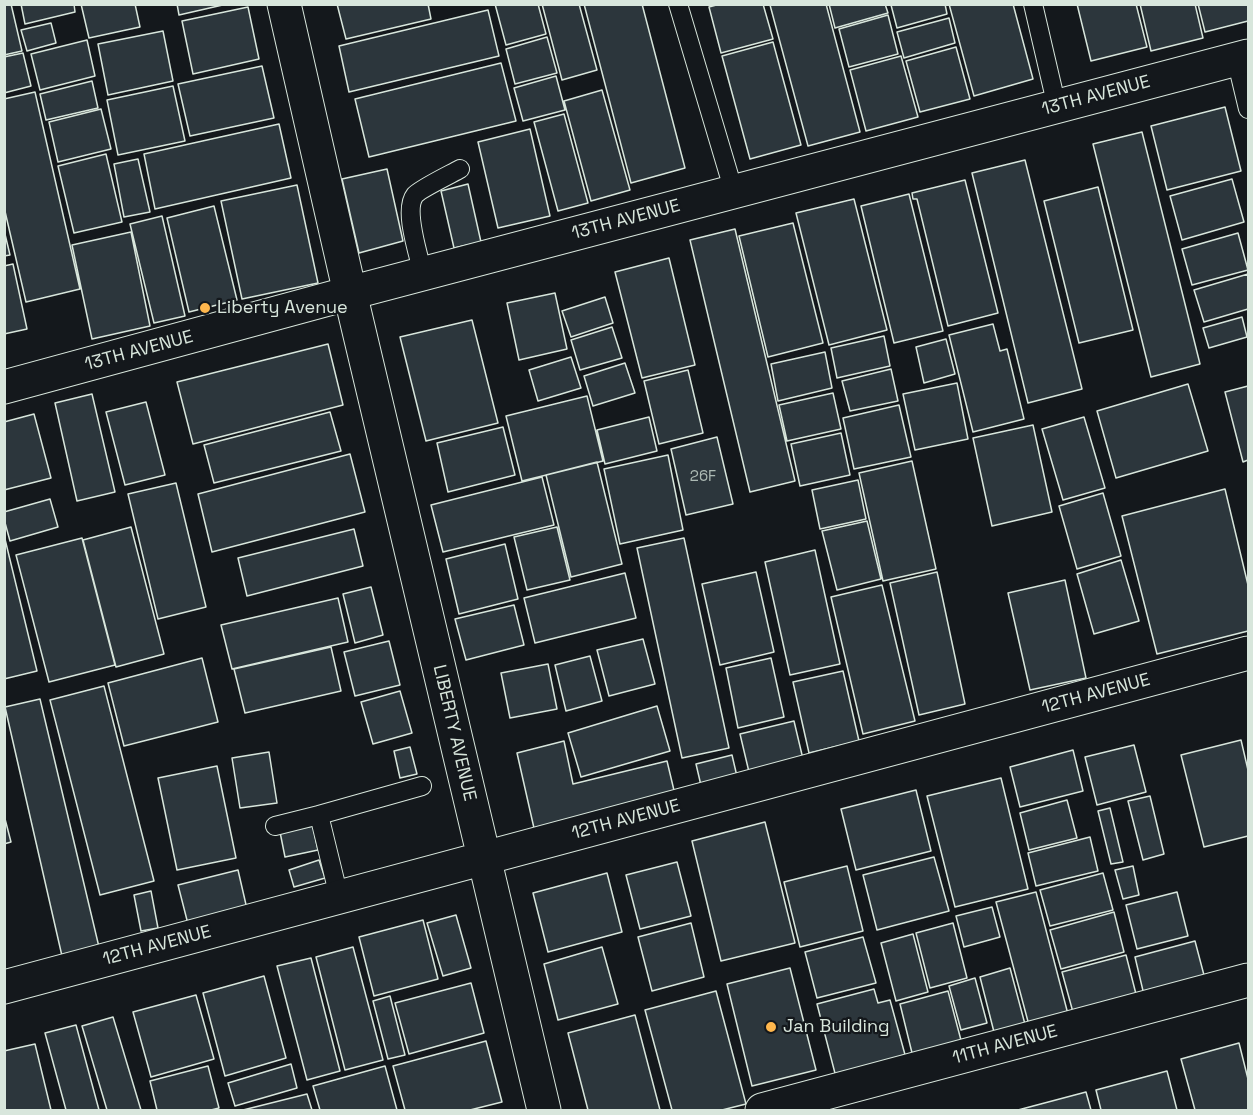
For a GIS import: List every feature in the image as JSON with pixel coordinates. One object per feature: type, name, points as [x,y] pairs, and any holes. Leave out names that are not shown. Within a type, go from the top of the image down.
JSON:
[{"type":"street","name":"LIBERTY AVENUE","points":[[284,4],[350,293],[544,1110]]},
{"type":"street","name":"13TH AVENUE","points":[[4,387],[350,293],[1242,58]]},
{"type":"street","name":"12TH AVENUE","points":[[4,987],[1248,653]]},
{"type":"street","name":"11TH AVENUE","points":[[762,1110],[1248,980]]},
{"type":"lane","points":[[678,4],[734,192]]},
{"type":"lane","points":[[1033,4],[1057,107]]},
{"type":"lane","points":[[1242,58],[1248,109]]},
{"type":"lane","points":[[423,274],[415,243],[410,204],[416,194],[460,170]]},
{"type":"lane","points":[[275,826],[422,786]]},
{"type":"lane","points":[[319,815],[339,897]]},
{"type":"building","points":[[4,4],[11,4],[22,51],[4,55]]},
{"type":"building","points":[[21,4],[74,4],[75,12],[25,24]]},
{"type":"building","points":[[81,4],[135,4],[140,27],[89,38]]},
{"type":"building","points":[[177,4],[227,4],[179,15]]},
{"type":"building","points":[[337,4],[428,4],[431,19],[346,39]]},
{"type":"building","points":[[495,4],[538,4],[546,34],[506,45]]},
{"type":"building","points":[[542,4],[579,4],[597,70],[562,80]]},
{"type":"building","points":[[584,4],[642,4],[685,168],[631,183]]},
{"type":"building","points":[[720,4],[763,4],[773,39],[721,53],[709,7]]},
{"type":"building","points":[[826,4],[860,132],[808,146],[770,5]]},
{"type":"building","points":[[829,4],[885,4],[888,13],[835,28]]},
{"type":"building","points":[[945,4],[947,14],[897,28],[891,5]]},
{"type":"building","points":[[949,4],[1013,4],[1033,79],[974,96]]},
{"type":"building","points":[[1077,4],[1136,4],[1147,47],[1091,61]]},
{"type":"building","points":[[1140,4],[1195,4],[1203,38],[1151,51]]},
{"type":"building","points":[[1198,4],[1248,4],[1248,21],[1205,32]]},
{"type":"building","points":[[248,7],[259,59],[193,74],[182,21]]},
{"type":"building","points":[[488,10],[499,56],[349,92],[339,46]]},
{"type":"building","points":[[888,15],[898,54],[849,67],[839,29]]},
{"type":"building","points":[[949,18],[955,43],[904,58],[897,32]]},
{"type":"building","points":[[51,23],[56,43],[27,51],[21,30]]},
{"type":"building","points":[[163,31],[173,81],[108,95],[98,44]]},
{"type":"building","points":[[547,37],[557,73],[515,84],[506,49]]},
{"type":"building","points":[[87,40],[95,76],[40,90],[31,54]]},
{"type":"building","points":[[773,42],[801,145],[750,159],[722,56]]},
{"type":"building","points":[[956,47],[970,99],[920,112],[906,61]]},
{"type":"building","points":[[23,53],[31,86],[4,93],[4,57]]},
{"type":"building","points":[[901,56],[918,117],[866,131],[850,70]]},
{"type":"building","points":[[501,63],[516,121],[369,157],[355,99]]},
{"type":"building","points":[[262,66],[274,118],[190,136],[178,84]]},
{"type":"building","points":[[556,76],[565,110],[523,121],[514,88]]},
{"type":"building","points":[[92,81],[98,108],[46,120],[40,94]]},
{"type":"building","points":[[173,86],[185,141],[118,155],[107,100]]},
{"type":"building","points":[[602,90],[630,190],[591,201],[564,101]]},
{"type":"building","points":[[35,92],[80,289],[26,302],[4,207],[4,99]]},
{"type":"building","points":[[1225,107],[1241,171],[1167,190],[1151,126]]},
{"type":"building","points":[[101,109],[111,149],[58,162],[49,122]]},
{"type":"building","points":[[564,114],[588,203],[558,211],[534,122]]},
{"type":"building","points":[[279,124],[291,178],[155,209],[144,154]]},
{"type":"building","points":[[530,129],[550,216],[498,228],[478,142]]},
{"type":"building","points":[[1142,132],[1200,364],[1151,377],[1093,144]]},
{"type":"building","points":[[106,154],[122,222],[74,233],[58,166]]},
{"type":"building","points":[[138,159],[150,212],[124,217],[114,164]]},
{"type":"building","points":[[1025,160],[1082,389],[1028,403],[972,173]]},
{"type":"building","points":[[387,169],[403,241],[359,253],[342,179]]},
{"type":"building","points":[[1232,179],[1244,222],[1182,240],[1170,196]]},
{"type":"building","points":[[965,180],[998,313],[948,326],[917,199],[913,199],[912,193]]},
{"type":"building","points":[[468,184],[481,242],[454,248],[441,191]]},
{"type":"building","points":[[297,185],[318,283],[242,299],[221,201]]},
{"type":"building","points":[[1098,187],[1133,330],[1079,343],[1044,201]]},
{"type":"building","points":[[909,194],[943,331],[894,343],[861,206]]},
{"type":"building","points":[[854,199],[887,330],[829,345],[796,213]]},
{"type":"building","points":[[214,206],[237,300],[189,312],[167,218]]},
{"type":"building","points":[[162,216],[185,316],[154,323],[130,224]]},
{"type":"building","points":[[793,223],[823,343],[768,357],[739,236]]},
{"type":"building","points":[[735,229],[795,481],[750,492],[690,240]]},
{"type":"building","points":[[4,230],[10,255],[4,256]]},
{"type":"building","points":[[131,232],[150,326],[92,339],[72,245]]},
{"type":"building","points":[[1238,233],[1248,270],[1192,285],[1182,249]]},
{"type":"building","points":[[669,258],[695,365],[642,378],[615,272]]},
{"type":"building","points":[[13,264],[27,329],[4,334],[4,266]]},
{"type":"building","points":[[1248,274],[1248,309],[1204,322],[1194,290]]},
{"type":"building","points":[[555,293],[567,349],[519,360],[507,303]]},
{"type":"building","points":[[605,297],[613,323],[571,337],[562,311]]},
{"type":"building","points":[[1242,317],[1247,337],[1209,348],[1203,328]]},
{"type":"building","points":[[472,320],[498,423],[426,441],[400,337]]},
{"type":"building","points":[[993,324],[1000,351],[1007,349],[1024,419],[973,432],[949,335]]},
{"type":"building","points":[[612,327],[622,358],[580,370],[571,340]]},
{"type":"building","points":[[884,336],[890,366],[837,378],[831,348]]},
{"type":"building","points":[[946,339],[955,374],[924,383],[916,347]]},
{"type":"building","points":[[328,344],[343,405],[193,444],[177,382]]},
{"type":"building","points":[[825,352],[832,388],[778,401],[771,364]]},
{"type":"building","points":[[571,357],[581,388],[538,401],[529,370]]},
{"type":"building","points":[[625,363],[635,393],[593,406],[584,376]]},
{"type":"building","points":[[891,369],[898,401],[850,411],[842,381]]},
{"type":"building","points":[[688,370],[703,433],[659,444],[644,381]]},
{"type":"building","points":[[957,383],[968,439],[915,450],[903,394]]},
{"type":"building","points":[[1188,384],[1208,451],[1116,478],[1097,411]]},
{"type":"building","points":[[1248,386],[1248,460],[1243,462],[1225,392]]},
{"type":"building","points":[[833,393],[841,429],[787,441],[779,405]]},
{"type":"building","points":[[92,394],[115,492],[77,501],[55,403]]},
{"type":"building","points":[[587,396],[603,461],[522,481],[506,416]]},
{"type":"building","points":[[146,402],[165,475],[125,485],[106,412]]},
{"type":"building","points":[[899,405],[911,457],[854,469],[843,418]]},
{"type":"building","points":[[330,412],[341,451],[214,483],[204,445]]},
{"type":"building","points":[[34,414],[51,478],[4,490],[4,422]]},
{"type":"building","points":[[649,417],[657,451],[605,464],[597,430]]},
{"type":"building","points":[[1084,417],[1105,488],[1063,500],[1042,429]]},
{"type":"building","points":[[1033,425],[1052,512],[992,526],[973,438]]},
{"type":"building","points":[[503,427],[515,475],[448,492],[437,443]]},
{"type":"building","points":[[841,433],[850,475],[800,486],[791,444]]},
{"type":"building","points":[[717,437],[733,504],[686,515],[671,449]]},
{"type":"building","points":[[350,454],[365,512],[212,552],[198,494]]},
{"type":"building","points":[[668,455],[683,530],[620,544],[604,469]]},
{"type":"building","points":[[912,461],[936,569],[883,581],[859,473]]},
{"type":"building","points":[[597,462],[622,564],[571,577],[546,475]]},
{"type":"building","points":[[542,477],[554,525],[443,552],[431,505]]},
{"type":"building","points":[[858,480],[866,519],[820,529],[812,490]]},
{"type":"building","points":[[176,483],[206,607],[158,619],[128,494]]},
{"type":"building","points":[[1225,489],[1248,585],[1248,631],[1157,654],[1122,516]]},
{"type":"building","points":[[1103,493],[1121,556],[1077,569],[1059,506]]},
{"type":"building","points":[[50,499],[58,527],[10,541],[4,512]]},
{"type":"building","points":[[867,521],[881,579],[837,590],[822,531]]},
{"type":"building","points":[[131,527],[164,654],[116,667],[83,540]]},
{"type":"building","points":[[557,527],[570,580],[527,590],[514,537]]},
{"type":"building","points":[[354,529],[363,566],[247,596],[238,558]]},
{"type":"building","points":[[4,535],[37,671],[4,679]]},
{"type":"building","points":[[82,538],[115,665],[49,682],[16,555]]},
{"type":"building","points":[[684,538],[729,748],[682,758],[637,548]]},
{"type":"building","points":[[505,544],[518,599],[459,614],[446,559]]},
{"type":"building","points":[[815,550],[840,664],[790,675],[765,562]]},
{"type":"building","points":[[1121,560],[1139,621],[1094,634],[1077,574]]},
{"type":"building","points":[[756,572],[774,652],[720,665],[702,584]]},
{"type":"building","points":[[937,572],[965,704],[919,715],[890,583]]},
{"type":"building","points":[[625,573],[636,618],[535,643],[524,598]]},
{"type":"building","points":[[1065,580],[1086,678],[1030,690],[1008,593]]},
{"type":"building","points":[[882,585],[915,721],[863,734],[831,597]]},
{"type":"building","points":[[371,587],[383,635],[355,643],[343,594]]},
{"type":"building","points":[[338,598],[348,642],[232,669],[221,625]]},
{"type":"building","points":[[514,605],[524,645],[466,660],[455,619]]},
{"type":"building","points":[[643,639],[655,684],[609,696],[597,650]]},
{"type":"building","points":[[389,641],[400,685],[355,696],[344,652]]},
{"type":"building","points":[[331,647],[341,691],[245,713],[234,669]]},
{"type":"building","points":[[590,656],[602,701],[566,711],[555,665]]},
{"type":"building","points":[[202,658],[218,722],[124,746],[108,683]]},
{"type":"building","points":[[771,658],[784,717],[738,728],[726,668]]},
{"type":"building","points":[[548,664],[557,709],[510,718],[501,673]]},
{"type":"building","points":[[843,671],[859,741],[809,753],[793,682]]},
{"type":"building","points":[[104,686],[154,881],[100,895],[50,700]]},
{"type":"building","points":[[400,691],[412,733],[373,744],[361,702]]},
{"type":"building","points":[[40,699],[99,947],[62,956],[5,707]]},
{"type":"building","points":[[657,706],[670,751],[581,777],[568,733]]},
{"type":"building","points":[[794,721],[803,759],[749,772],[740,734]]},
{"type":"building","points":[[1241,740],[1248,770],[1248,836],[1204,847],[1181,755]]},
{"type":"building","points":[[564,741],[573,784],[667,761],[677,803],[536,837],[517,753]]},
{"type":"building","points":[[1134,745],[1146,792],[1097,805],[1085,757]]},
{"type":"building","points":[[410,747],[417,774],[400,778],[394,751]]},
{"type":"building","points":[[1073,750],[1083,791],[1020,807],[1010,767]]},
{"type":"building","points":[[269,752],[277,803],[240,808],[232,758]]},
{"type":"building","points":[[732,755],[739,785],[703,794],[696,764]]},
{"type":"building","points":[[217,766],[236,858],[177,870],[158,778]]},
{"type":"building","points":[[1001,778],[1028,889],[955,907],[927,796]]},
{"type":"building","points":[[916,790],[931,851],[856,870],[841,809]]},
{"type":"building","points":[[1150,796],[1164,854],[1143,860],[1128,801]]},
{"type":"building","points":[[1067,800],[1077,838],[1029,850],[1020,813]]},
{"type":"building","points":[[1110,808],[1123,862],[1111,864],[1098,811]]},
{"type":"building","points":[[4,815],[11,842],[4,844]]},
{"type":"building","points":[[765,822],[795,943],[721,961],[692,841]]},
{"type":"building","points":[[313,826],[318,850],[285,857],[280,832]]},
{"type":"building","points":[[1090,837],[1098,871],[1036,886],[1028,853]]},
{"type":"building","points":[[934,857],[949,911],[877,930],[863,875]]},
{"type":"building","points":[[319,860],[325,878],[294,887],[289,870]]},
{"type":"building","points":[[677,862],[691,916],[640,929],[626,875]]},
{"type":"building","points":[[847,866],[863,931],[800,947],[784,882]]},
{"type":"building","points":[[1133,866],[1139,895],[1123,899],[1115,870]]},
{"type":"building","points":[[238,870],[247,909],[188,924],[178,885]]},
{"type":"building","points":[[607,873],[622,932],[548,952],[533,893]]},
{"type":"building","points":[[1103,873],[1113,910],[1050,926],[1040,890]]},
{"type":"building","points":[[151,891],[158,928],[141,931],[134,895]]},
{"type":"building","points":[[1036,892],[1069,1018],[1030,1029],[996,902]]},
{"type":"building","points":[[1177,892],[1188,936],[1137,949],[1126,905]]},
{"type":"building","points":[[992,907],[1000,937],[964,947],[956,916]]},
{"type":"building","points":[[1114,912],[1124,952],[1061,969],[1050,930]]},
{"type":"building","points":[[456,915],[471,968],[443,976],[427,923]]},
{"type":"building","points":[[423,920],[438,979],[374,996],[359,937]]},
{"type":"building","points":[[691,923],[704,977],[652,991],[638,937]]},
{"type":"building","points":[[953,923],[967,978],[930,988],[916,933]]},
{"type":"building","points":[[913,934],[928,992],[896,1001],[881,943]]},
{"type":"building","points":[[863,937],[876,983],[817,998],[805,952]]},
{"type":"building","points":[[1195,941],[1205,979],[1144,995],[1135,957]]},
{"type":"building","points":[[353,947],[383,1060],[345,1070],[316,957]]},
{"type":"building","points":[[602,947],[618,1004],[558,1020],[544,964]]},
{"type":"building","points":[[1126,955],[1137,998],[1074,1016],[1062,972]]},
{"type":"building","points":[[311,958],[340,1071],[307,1080],[277,966]]},
{"type":"building","name":"Jan Building","points":[[790,968],[816,1070],[752,1086],[727,984]]},
{"type":"building","points":[[1010,968],[1026,1028],[995,1036],[980,977]]},
{"type":"building","points":[[264,976],[286,1058],[225,1076],[203,993]]},
{"type":"building","points":[[975,978],[987,1023],[961,1030],[949,986]]},
{"type":"building","points":[[471,983],[484,1033],[409,1054],[395,1003]]},
{"type":"building","points":[[874,989],[878,1003],[890,1000],[907,1062],[837,1081],[817,1004]]},
{"type":"building","points":[[716,991],[746,1104],[722,1110],[672,1110],[645,1010]]},
{"type":"building","points":[[948,991],[962,1044],[913,1057],[900,1004]]},
{"type":"building","points":[[196,995],[214,1059],[151,1077],[133,1012]]},
{"type":"building","points":[[390,996],[405,1055],[388,1059],[373,1001]]},
{"type":"building","points":[[635,1015],[660,1110],[588,1110],[568,1033]]},
{"type":"building","points":[[113,1017],[141,1110],[107,1110],[82,1026]]},
{"type":"building","points":[[76,1025],[99,1110],[66,1110],[45,1033]]},
{"type":"building","points":[[486,1041],[502,1102],[470,1110],[405,1110],[393,1066]]},
{"type":"building","points":[[1239,1043],[1248,1079],[1248,1110],[1195,1110],[1181,1059]]},
{"type":"building","points":[[35,1044],[51,1110],[4,1110],[4,1051]]},
{"type":"building","points":[[291,1064],[297,1088],[235,1106],[228,1083]]},
{"type":"building","points":[[208,1066],[219,1108],[157,1110],[150,1081]]},
{"type":"building","points":[[385,1066],[397,1110],[320,1110],[313,1086]]},
{"type":"building","points":[[1167,1071],[1177,1110],[1101,1110],[1096,1090]]},
{"type":"building","points":[[1086,1092],[1091,1110],[1018,1110]]},
{"type":"building","points":[[307,1094],[312,1110],[243,1110]]},
{"type":"place","name":"Liberty Avenue","points":[[205,308]]},
{"type":"place","name":"Jan Building","points":[[771,1027]]}]
